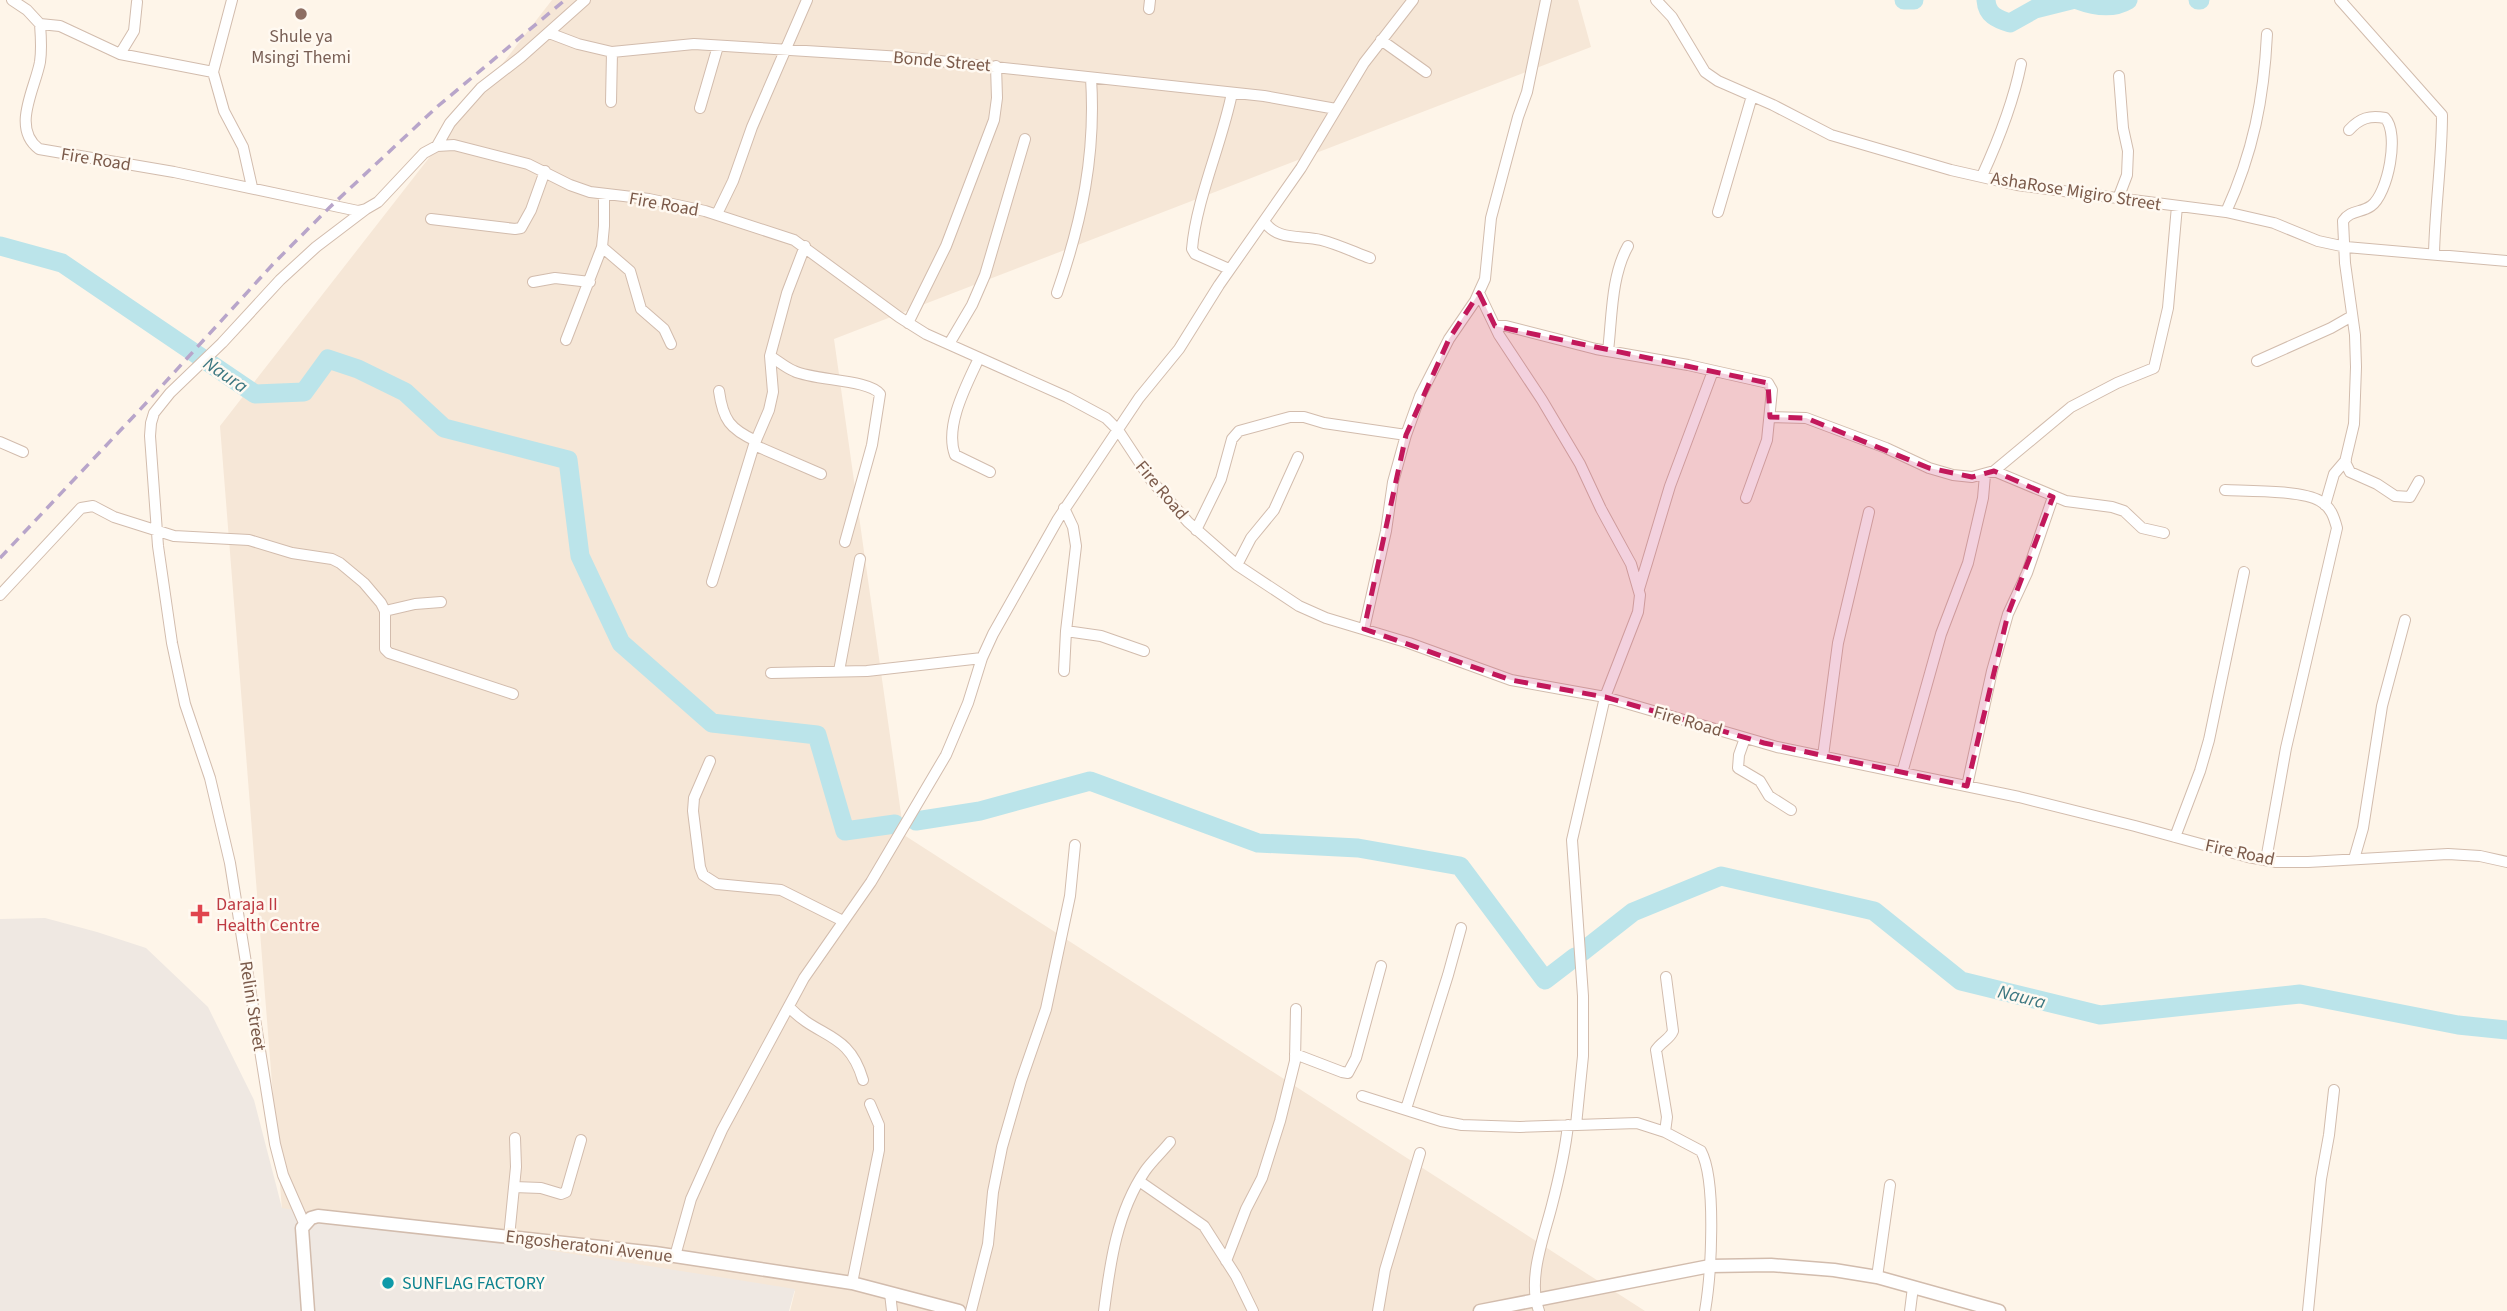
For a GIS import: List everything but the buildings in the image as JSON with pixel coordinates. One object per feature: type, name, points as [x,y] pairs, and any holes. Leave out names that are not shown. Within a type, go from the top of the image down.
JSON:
[{"type":"street","points":[[12,0],[27,10],[40,24],[60,26],[120,54],[213,72]]},
{"type":"street","points":[[232,0],[213,72],[225,111],[243,147],[252,187]]},
{"type":"street","points":[[366,209],[386,194],[414,162],[437,146],[450,123],[481,88],[585,0]]},
{"type":"street","points":[[717,214],[807,0]]},
{"type":"street","points":[[675,1256],[689,1206],[704,1169],[818,955],[871,882],[946,755],[993,634],[1065,508],[1139,398],[1179,349],[1229,269],[1295,176],[1352,82],[1413,0]]},
{"type":"street","points":[[1364,629],[1386,531],[1393,482],[1406,435],[1420,396],[1485,279],[1491,218],[1527,92],[1546,0]]},
{"type":"street","name":"AshaRose Migiro Street","points":[[1656,0],[1672,17],[1706,72],[1718,81],[1831,135],[1982,177],[2038,188],[2226,212],[2274,223],[2318,241],[2346,247],[2507,261]]},
{"type":"street","points":[[2340,0],[2442,114],[2442,156],[2434,254]]},
{"type":"street","points":[[120,54],[134,31],[137,2]]},
{"type":"street","name":"Fire Road","points":[[40,24],[41,58],[25,120],[27,137],[38,149],[252,187],[330,206],[358,211],[366,209]]},
{"type":"street","name":"Bonde Street","points":[[549,33],[578,44],[612,52],[681,45],[787,49],[996,66],[1294,100],[1336,109]]},
{"type":"street","points":[[2226,212],[2244,171],[2254,137],[2267,34]]},
{"type":"street","points":[[1381,40],[1426,72]]},
{"type":"street","points":[[700,108],[718,46]]},
{"type":"street","points":[[611,102],[612,52]]},
{"type":"street","points":[[1982,177],[2005,125],[2021,64]]},
{"type":"street","points":[[908,323],[946,246],[994,120],[997,98],[996,66]]},
{"type":"street","points":[[2119,76],[2129,165],[2119,197]]},
{"type":"street","points":[[1057,293],[1070,256],[1090,166],[1093,129],[1091,78]]},
{"type":"street","points":[[1229,269],[1195,254],[1192,249],[1200,208],[1225,128],[1232,93]]},
{"type":"street","points":[[1718,212],[1752,96]]},
{"type":"street","points":[[2349,130],[2358,120],[2385,118],[2389,123],[2391,137],[2389,171],[2378,199],[2371,207],[2346,216],[2342,228],[2355,335],[2356,399],[2346,467],[2350,472],[2399,497],[2410,497],[2418,481]]},
{"type":"street","points":[[949,344],[972,305],[985,275],[1025,139]]},
{"type":"street","name":"Fire Road","points":[[437,146],[463,147],[528,164],[579,189],[665,202],[717,214],[794,240],[908,323],[1106,418],[1118,430],[1151,480],[1196,530],[1237,565],[1311,611],[1345,625],[1364,629],[1511,680],[1605,697],[1745,738],[1967,786],[2266,860],[2308,862],[2448,854],[2480,856],[2507,862]]},
{"type":"street","points":[[431,219],[518,229],[531,210],[545,171]]},
{"type":"street","points":[[566,340],[602,247],[604,194]]},
{"type":"street","points":[[1770,417],[1806,418],[1929,468],[1953,475],[1972,477],[1989,473],[2071,407],[2117,383],[2154,368],[2168,308],[2177,206]]},
{"type":"street","name":"Relini Street","points":[[304,1223],[286,1182],[275,1144],[230,863],[211,782],[180,683],[166,603],[150,436],[154,413],[160,404],[295,266],[366,209]]},
{"type":"street","points":[[1264,221],[1269,229],[1277,233],[1321,240],[1370,258]]},
{"type":"street","points":[[712,582],[773,392],[770,356],[804,246]]},
{"type":"street","points":[[1608,351],[1617,276],[1628,246]]},
{"type":"street","points":[[602,247],[629,271],[641,309],[664,329],[671,344]]},
{"type":"street","points":[[533,282],[555,278],[590,282]]},
{"type":"street","points":[[1479,293],[1495,327],[1580,464],[1631,564],[1639,589]]},
{"type":"street","points":[[2257,361],[2332,328],[2352,316]]},
{"type":"street","points":[[1495,327],[1506,326],[1608,351],[1768,383],[1772,390],[1767,440],[1746,498]]},
{"type":"street","points":[[770,356],[794,371],[834,382],[866,386],[878,390],[880,394],[872,445],[845,542]]},
{"type":"street","points":[[979,358],[958,411],[950,444],[955,455],[990,472]]},
{"type":"street","points":[[1537,1306],[1538,1266],[1572,1125],[1583,1056],[1583,996],[1572,840],[1605,697],[1638,612],[1639,589],[1667,496],[1713,371]]},
{"type":"street","points":[[719,391],[728,423],[734,429],[755,443],[821,474]]},
{"type":"street","points":[[1196,530],[1221,479],[1232,439],[1239,431],[1290,417],[1304,417],[1324,423],[1406,435]]},
{"type":"street","points":[[0,442],[23,452]]},
{"type":"street","points":[[1237,565],[1251,538],[1274,510],[1298,457]]},
{"type":"street","points":[[2325,505],[2334,474],[2346,460]]},
{"type":"street","points":[[1989,473],[2066,502],[2112,506],[2124,511],[2142,528],[2164,533]]},
{"type":"street","points":[[1902,773],[1941,634],[1968,563],[1989,473]]},
{"type":"street","points":[[2225,490],[2307,496],[2320,500],[2333,514],[2337,528],[2284,758],[2266,860]]},
{"type":"street","points":[[1967,786],[2008,614],[2027,573],[2053,497]]},
{"type":"street","points":[[0,595],[81,508],[93,506],[114,517],[182,537],[249,540],[292,553],[332,559],[348,567],[365,583],[385,611],[385,649],[389,653],[513,695]]},
{"type":"street","points":[[1064,671],[1076,546],[1073,527],[1065,508]]},
{"type":"street","points":[[1823,756],[1839,643],[1869,512]]},
{"type":"street","points":[[839,671],[860,559]]},
{"type":"street","points":[[2175,837],[2209,740],[2244,572]]},
{"type":"street","points":[[385,611],[415,604],[441,602]]},
{"type":"street","points":[[2354,859],[2363,828],[2382,706],[2405,620]]},
{"type":"street","points":[[1066,631],[1101,636],[1144,651]]},
{"type":"street","points":[[771,673],[867,671],[982,658]]},
{"type":"street","points":[[1745,738],[1738,768],[1759,781],[1769,796],[1791,810]]},
{"type":"street","points":[[710,761],[694,798],[693,811],[703,875],[717,884],[781,890],[843,921]]},
{"type":"street","points":[[971,1311],[988,1244],[993,1192],[1002,1147],[1023,1073],[1042,1028],[1070,896],[1074,845]]},
{"type":"street","points":[[1406,1108],[1461,928]]},
{"type":"street","points":[[1295,1054],[1348,1073],[1353,1067],[1359,1048],[1381,966]]},
{"type":"street","points":[[1665,1132],[1667,1117],[1656,1051],[1661,1041],[1671,1036],[1673,1031],[1666,977]]},
{"type":"street","points":[[789,1007],[807,1023],[849,1050],[863,1080]]},
{"type":"street","points":[[1226,1261],[1271,1153],[1294,1067],[1296,1009]]},
{"type":"street","points":[[2308,1311],[2320,1180],[2334,1090]]},
{"type":"street","points":[[1362,1096],[1406,1108],[1441,1122],[1462,1125],[1496,1127],[1637,1123],[1665,1132],[1701,1151],[1704,1155],[1710,1197],[1710,1266],[1706,1311]]},
{"type":"street","points":[[852,1283],[879,1150],[879,1125],[870,1104]]},
{"type":"street","points":[[509,1237],[515,1138]]},
{"type":"street","points":[[514,1187],[541,1188],[564,1194],[581,1140]]},
{"type":"street","points":[[1104,1311],[1117,1235],[1139,1181],[1170,1142]]},
{"type":"street","points":[[1378,1311],[1391,1246],[1420,1153]]},
{"type":"street","points":[[1139,1181],[1204,1226],[1253,1311]]},
{"type":"street","points":[[1877,1277],[1890,1185]]},
{"type":"street","name":"Engosheratoni Avenue","points":[[304,1223],[318,1216],[571,1242],[852,1283],[959,1311]]},
{"type":"street","points":[[304,1223],[302,1228],[308,1311]]},
{"type":"street","points":[[1480,1311],[1537,1306],[1710,1266],[1791,1266],[1877,1277],[1999,1311]]},
{"type":"street","points":[[1910,1311],[1913,1287]]},
{"type":"street","points":[[890,1293],[892,1311]]},
{"type":"highlighted area","points":[[1479,293],[1495,326],[1768,383],[1770,417],[1806,418],[1929,468],[1972,477],[1994,471],[2053,497],[2008,614],[1967,786],[1764,743],[1605,697],[1511,680],[1364,629],[1406,435],[1449,339]]},
{"type":"shaded area","points":[[552,0],[1578,0],[1591,47],[834,339],[904,835],[1645,1311],[790,1311],[795,1291],[282,1210],[220,426]]},
{"type":"shaded area","points":[[45,918],[146,948],[208,1007],[254,1100],[282,1208],[795,1289],[789,1311],[0,1311],[0,919]]},
{"type":"waterway","points":[[1904,0],[1914,0]]},
{"type":"waterway","points":[[1986,0],[1988,9],[1994,16],[2010,23],[2035,9],[2071,0]]},
{"type":"waterway","points":[[2078,0],[2103,6],[2128,0]]},
{"type":"waterway","points":[[0,246],[62,263],[255,394],[304,392],[328,359],[358,369],[405,392],[444,428],[568,460],[580,556],[621,643],[712,723],[817,735],[845,831],[895,824]]},
{"type":"waterway","points":[[916,821],[980,811],[1090,781],[1258,843],[1358,848],[1460,866],[1545,980],[1575,957]]},
{"type":"waterway","name":"Naura","points":[[1582,952],[1633,912],[1721,876],[1874,911],[1961,981],[2100,1015],[2300,994],[2458,1025],[2507,1030]]},
{"type":"railway","points":[[0,558],[274,263],[330,207],[438,106],[565,0]]},
{"type":"place","name":"Shule ya Msingi Themi","points":[[301,14]]},
{"type":"place","name":"Daraja II Health Centre","points":[[200,914]]},
{"type":"place","name":"SUNFLAG FACTORY","points":[[388,1283]]}]
